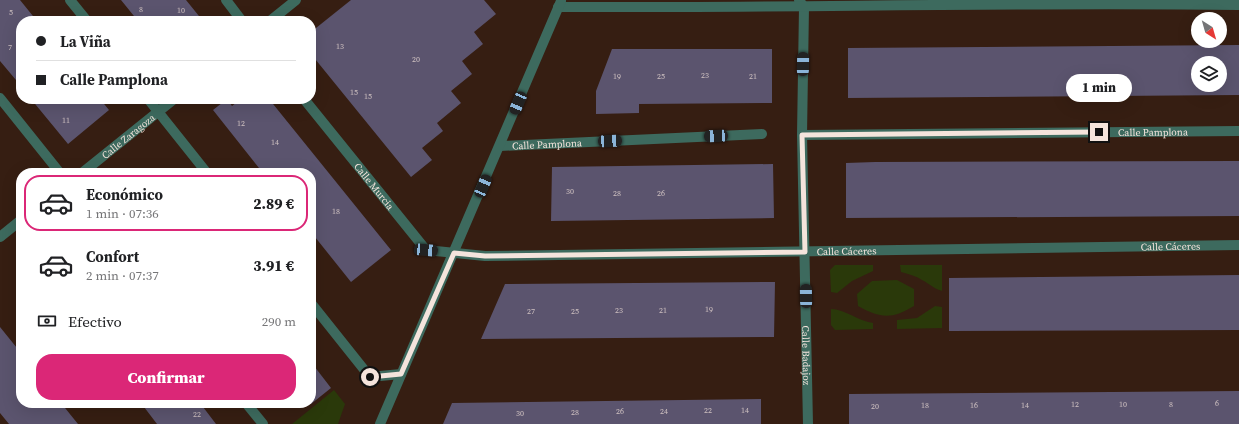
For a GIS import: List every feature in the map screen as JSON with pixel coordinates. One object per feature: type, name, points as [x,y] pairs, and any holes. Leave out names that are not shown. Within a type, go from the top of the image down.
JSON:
[{"type":"street","points":[[70,0],[83,16]]},
{"type":"street","points":[[226,0],[238,16]]},
{"type":"street","points":[[276,16],[296,0]]},
{"type":"street","points":[[380,424],[560,3],[1101,3],[1239,5]]},
{"type":"street","name":"Calle Badajoz","points":[[801,4],[808,424]]},
{"type":"street","points":[[0,98],[56,168]]},
{"type":"street","points":[[152,104],[203,168]]},
{"type":"street","name":"Calle Zaragoza","points":[[88,168],[168,104]]},
{"type":"street","name":"Calle Murcia","points":[[308,104],[426,250],[454,253]]},
{"type":"street","name":"Calle Pamplona","points":[[802,135],[1239,131]]},
{"type":"street","name":"Calle Pamplona","points":[[500,146],[762,134]]},
{"type":"street","points":[[0,237],[16,224]]},
{"type":"street","name":"Calle Cáceres","points":[[454,253],[485,256],[1239,245]]},
{"type":"street","points":[[316,309],[370,377],[401,374]]},
{"type":"street","points":[[250,408],[262,424]]},
{"type":"green space","points":[[835,265],[873,265],[873,271],[852,281],[837,293],[831,292],[830,270]]},
{"type":"green space","points":[[900,265],[942,265],[942,291],[917,277],[901,272]]},
{"type":"green space","points":[[897,280],[914,289],[914,306],[899,314],[886,316],[873,313],[858,306],[857,294],[872,281]]},
{"type":"green space","points":[[935,306],[942,307],[942,328],[897,329],[897,320],[917,318]]},
{"type":"green space","points":[[831,309],[841,311],[873,323],[873,329],[835,330],[831,325]]},
{"type":"green space","points":[[334,390],[345,404],[338,424],[292,424],[312,408],[316,408],[316,405]]},
{"type":"building","points":[[0,0],[20,0],[33,16],[16,16],[16,80],[0,61]]},
{"type":"building","points":[[121,0],[186,0],[199,16],[134,16]]},
{"type":"building","points":[[351,0],[484,0],[496,14],[474,32],[483,44],[462,61],[472,74],[451,91],[461,103],[437,123],[443,131],[422,148],[432,160],[411,177],[316,60],[316,28]]},
{"type":"building","points":[[1191,45],[1191,48],[1227,48],[1227,45],[1239,45],[1239,95],[848,98],[848,48]]},
{"type":"building","points":[[612,49],[772,49],[772,103],[639,104],[639,113],[596,114],[596,91]]},
{"type":"building","points":[[35,104],[104,104],[109,110],[68,144]]},
{"type":"building","points":[[221,104],[231,104],[232,106],[235,104],[273,104],[391,250],[351,282],[316,238],[316,168],[259,168],[213,110]]},
{"type":"building","points":[[1239,161],[1239,216],[846,218],[846,163]]},
{"type":"building","points":[[773,164],[774,218],[551,221],[552,167]]},
{"type":"building","points":[[1239,275],[1239,330],[949,331],[949,278]]},
{"type":"building","points":[[775,282],[774,337],[481,339],[505,284]]},
{"type":"building","points":[[0,327],[16,347],[16,408],[65,408],[78,424],[9,424],[0,413]]},
{"type":"building","points":[[316,368],[331,388],[316,400]]},
{"type":"building","points":[[1239,391],[1239,424],[849,424],[849,394]]},
{"type":"building","points":[[761,399],[761,424],[443,424],[452,403]]},
{"type":"building","points":[[145,408],[204,408],[216,424],[157,424]]},
{"type":"route","points":[[370,377],[401,374],[454,253],[485,256],[805,252],[802,135],[1099,132]]}]
